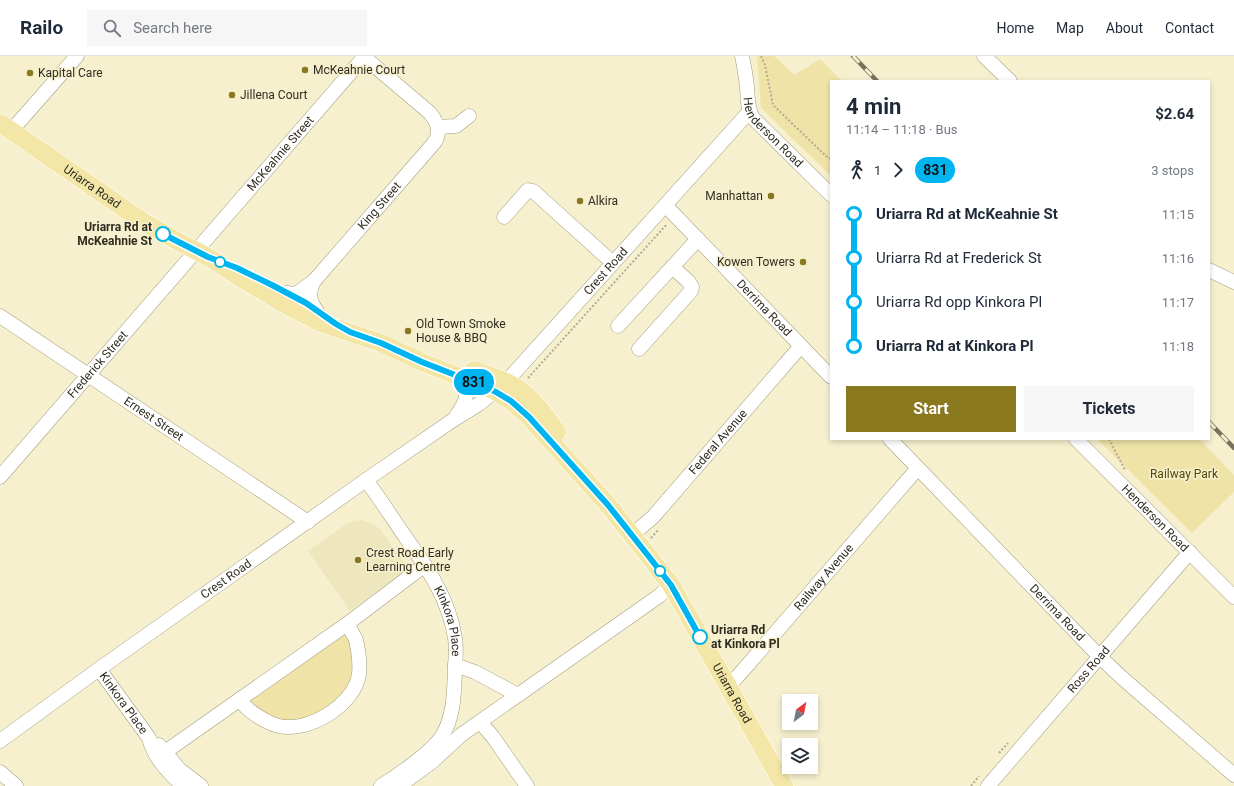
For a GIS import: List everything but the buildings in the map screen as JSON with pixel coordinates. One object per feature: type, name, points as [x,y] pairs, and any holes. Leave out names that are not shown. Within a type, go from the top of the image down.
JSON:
[{"type":"main road","name":"Uriarra Road","points":[[6,127],[142,221],[202,254],[258,289],[307,316],[329,326],[381,343],[417,360],[455,375],[501,387]]},
{"type":"main road","name":"Uriarra Road","points":[[202,254],[237,268],[306,303],[350,332]]},
{"type":"main road","name":"Uriarra Road","points":[[381,343],[433,355],[501,387],[511,401],[523,410],[608,505],[671,585],[784,786]]},
{"type":"street","points":[[6,127],[77,56]]},
{"type":"street","points":[[364,56],[430,112],[438,127],[456,126],[469,116]]},
{"type":"street","name":"McKeahnie Street","points":[[202,254],[364,56]]},
{"type":"street","name":"Henderson Road","points":[[742,56],[749,112],[753,118],[830,194]]},
{"type":"street","points":[[984,56],[1009,80]]},
{"type":"street","name":"Crest Road","points":[[0,741],[366,480],[453,420],[483,402],[501,387],[749,112]]},
{"type":"street","name":"King Street","points":[[286,293],[296,294],[314,281],[434,143],[438,134],[438,127]]},
{"type":"street","points":[[504,217],[528,190],[532,191],[613,263]]},
{"type":"street","name":"Derrima Road","points":[[665,205],[830,376]]},
{"type":"street","points":[[618,326],[698,239]]},
{"type":"street","name":"Frederick Street","points":[[0,477],[88,375],[202,254]]},
{"type":"street","points":[[639,349],[691,291],[692,287],[688,281],[672,267]]},
{"type":"street","points":[[1210,270],[1234,282]]},
{"type":"street","points":[[314,281],[310,288],[310,298],[317,311]]},
{"type":"street","name":"Ernest Street","points":[[0,316],[308,522]]},
{"type":"street","name":"Federal Avenue","points":[[632,535],[653,517],[801,346]]},
{"type":"street","name":"Crest Road","points":[[453,420],[465,403],[467,395],[466,387],[463,381],[455,375]]},
{"type":"street","name":"Derrima Road","points":[[891,440],[1099,656],[1234,775]]},
{"type":"street","name":"Henderson Road","points":[[1077,440],[1234,597]]},
{"type":"street","name":"Railway Avenue","points":[[728,686],[918,468]]},
{"type":"street","name":"Kinkora Place","points":[[366,480],[425,565],[439,589],[448,610],[455,639],[454,692],[452,707],[444,731],[438,742]]},
{"type":"street","name":"Ross Road","points":[[988,786],[1190,552]]},
{"type":"street","points":[[165,752],[347,624],[425,565]]},
{"type":"street","name":"Kinkora Place","points":[[399,786],[432,761],[461,735],[658,596],[671,585]]},
{"type":"street","points":[[240,699],[247,708],[263,719],[279,726],[298,727],[328,714],[343,704],[354,689],[359,674],[355,639],[347,624]]},
{"type":"street","points":[[455,639],[460,650],[468,661],[488,678]]},
{"type":"street","name":"Kinkora Place","points":[[455,665],[469,669],[488,678],[518,695]]},
{"type":"street","name":"Kinkora Place","points":[[99,669],[149,738],[165,752],[180,770],[200,786]]},
{"type":"street","points":[[480,722],[493,737],[527,786]]},
{"type":"street","name":"Kinkora Place","points":[[381,786],[438,742],[445,738],[461,735]]},
{"type":"street","name":"Kinkora Place","points":[[149,738],[152,749],[157,758],[183,786]]},
{"type":"street","points":[[0,772],[16,786]]},
{"type":"path","points":[[761,56],[765,66],[773,105],[830,158]]},
{"type":"path","points":[[526,380],[669,221]]},
{"type":"path","points":[[1110,440],[1124,468],[1130,474]]},
{"type":"shaded area","name":"Crest Road Early Learning Centre","points":[[361,520],[369,522],[379,528],[408,569],[350,611],[308,551],[348,523]]},
{"type":"green space","points":[[757,56],[774,56],[794,75],[820,59],[841,80],[830,80],[830,175],[761,108]]},
{"type":"green space","name":"Railway Park","points":[[1098,440],[1200,440],[1234,475],[1234,492],[1192,533]]},
{"type":"green space","points":[[346,631],[352,641],[355,674],[340,701],[313,718],[282,721],[264,713],[248,700]]},
{"type":"railway","points":[[853,56],[876,80]]},
{"type":"railway","points":[[1210,423],[1234,448]]},
{"type":"bus line","name":"831","points":[[163,234],[208,257],[237,268],[272,285],[306,303],[350,332],[381,343],[412,358],[483,386],[506,397],[523,410],[608,505],[671,585],[700,637]]},
{"type":"place","name":"McKeahnie Court","points":[[305,70]]},
{"type":"place","name":"Kapital Care","points":[[30,73]]},
{"type":"place","name":"Jillena Court","points":[[232,95]]},
{"type":"place","name":"Manhattan","points":[[771,196]]},
{"type":"place","name":"Alkira","points":[[580,201]]},
{"type":"place","name":"Uriarra Rd at McKeahnie St","points":[[163,234]]},
{"type":"place","name":"Kowen Towers","points":[[803,262]]},
{"type":"place","name":"Old Town Smoke House & BBQ","points":[[408,331]]},
{"type":"place","name":"Crest Road Early Learning Centre","points":[[358,560]]},
{"type":"place","name":"Uriarra Rd at Kinkora Pl","points":[[700,637]]}]
